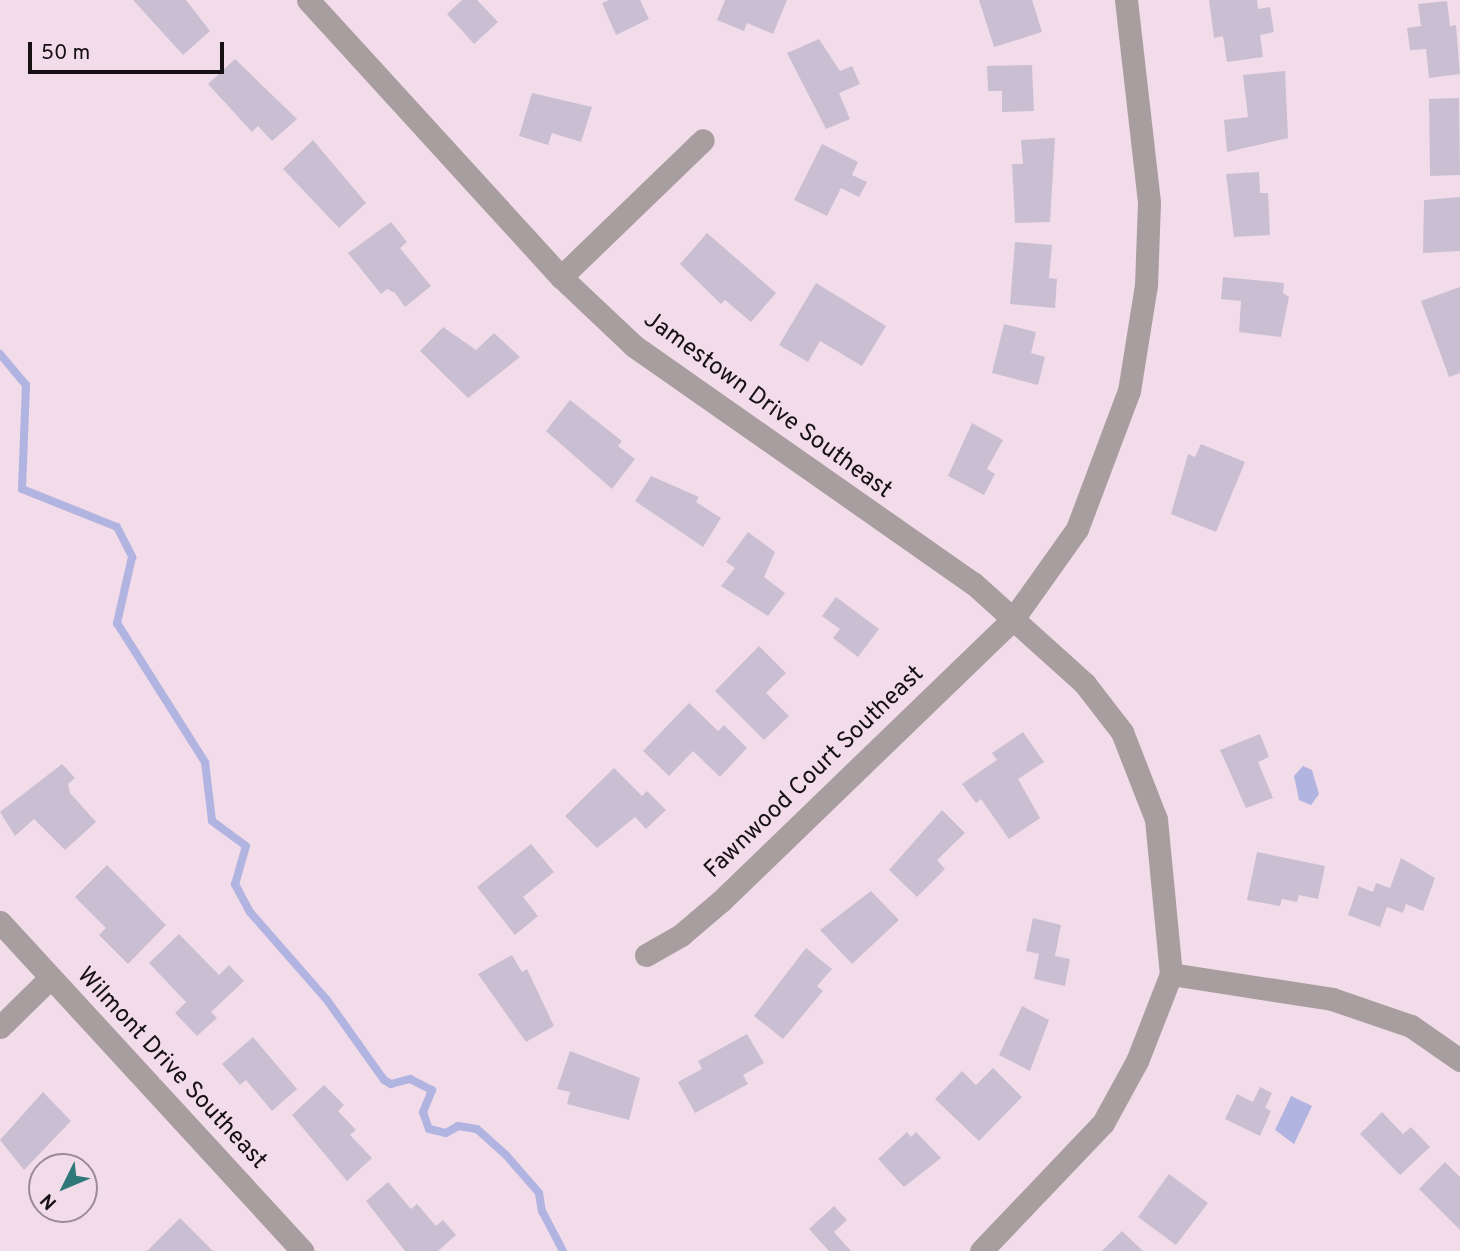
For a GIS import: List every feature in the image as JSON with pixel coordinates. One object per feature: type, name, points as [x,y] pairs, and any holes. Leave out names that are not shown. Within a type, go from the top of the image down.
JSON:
[{"type":"street","name":"Jamestown Drive Southeast","points":[[309,0],[561,277],[671,376],[973,583],[1085,684],[1122,732],[1137,764],[1156,819],[1171,974]]},
{"type":"street","name":"Fawnwood Court Southeast","points":[[646,955],[681,935],[727,896],[1013,619],[1077,529],[1129,391],[1146,285],[1149,202],[1126,0]]},
{"type":"street","points":[[561,277],[703,141]]},
{"type":"street","name":"Wilmont Drive Southeast","points":[[0,922],[303,1251]]},
{"type":"street","points":[[981,1251],[1103,1123],[1137,1061],[1171,974],[1332,999],[1411,1026],[1460,1060]]},
{"type":"street","points":[[0,1027],[50,978]]},
{"type":"water","points":[[1303,766],[1312,770],[1319,794],[1311,805],[1299,800],[1294,776]]},
{"type":"water","points":[[1291,1096],[1312,1106],[1294,1144],[1275,1130]]},
{"type":"building","points":[[133,0],[186,0],[210,31],[183,55]]},
{"type":"building","points":[[462,0],[477,0],[498,22],[474,44],[447,14]]},
{"type":"building","points":[[609,0],[640,0],[649,19],[616,35],[602,3]]},
{"type":"building","points":[[725,0],[787,0],[773,34],[747,23],[744,31],[717,20]]},
{"type":"building","points":[[979,0],[1032,0],[1042,32],[994,47]]},
{"type":"building","points":[[1209,0],[1257,0],[1258,9],[1270,7],[1274,32],[1260,35],[1263,57],[1227,62],[1223,36],[1214,38]]},
{"type":"building","points":[[1447,1],[1450,26],[1456,25],[1460,74],[1429,78],[1426,49],[1410,50],[1407,28],[1421,26],[1418,4]]},
{"type":"building","points":[[819,39],[840,71],[852,66],[860,84],[839,93],[850,119],[826,129],[787,53]]},
{"type":"building","points":[[235,59],[297,119],[272,141],[258,126],[252,132],[208,84]]},
{"type":"building","points":[[1032,65],[1034,111],[1002,112],[1002,91],[988,91],[987,66]]},
{"type":"building","points":[[1285,71],[1288,138],[1227,152],[1224,120],[1248,117],[1243,75]]},
{"type":"building","points":[[532,93],[592,107],[581,142],[552,133],[548,145],[519,136]]},
{"type":"building","points":[[1459,98],[1460,175],[1430,176],[1429,99]]},
{"type":"building","points":[[1055,138],[1050,222],[1015,223],[1012,164],[1023,164],[1021,140]]},
{"type":"building","points":[[313,140],[366,203],[339,228],[283,169]]},
{"type":"building","points":[[822,144],[858,162],[852,175],[867,182],[859,197],[841,188],[827,216],[794,200]]},
{"type":"building","points":[[1259,172],[1260,193],[1268,193],[1270,235],[1234,237],[1226,174]]},
{"type":"building","points":[[1460,197],[1460,251],[1423,253],[1424,200]]},
{"type":"building","points":[[391,222],[407,242],[400,248],[431,286],[405,307],[395,293],[387,289],[381,294],[348,253]]},
{"type":"building","points":[[707,233],[776,293],[751,322],[725,300],[721,304],[680,264]]},
{"type":"building","points":[[1015,242],[1052,245],[1049,278],[1057,279],[1055,308],[1010,304]]},
{"type":"building","points":[[1223,277],[1284,283],[1283,293],[1289,297],[1281,337],[1239,332],[1241,301],[1221,299]]},
{"type":"building","points":[[816,283],[886,326],[862,366],[820,341],[808,362],[779,345]]},
{"type":"building","points":[[1460,287],[1460,373],[1449,377],[1421,301]]},
{"type":"building","points":[[1004,324],[1036,332],[1031,353],[1045,357],[1038,385],[992,373]]},
{"type":"building","points":[[443,327],[476,350],[494,333],[520,357],[468,398],[420,351]]},
{"type":"building","points":[[570,400],[622,441],[618,446],[635,459],[612,489],[546,431]]},
{"type":"building","points":[[972,423],[1003,440],[987,469],[995,474],[984,495],[948,476]]},
{"type":"building","points":[[1201,444],[1245,462],[1216,532],[1171,514],[1188,454],[1195,457]]},
{"type":"building","points":[[651,476],[699,497],[696,502],[721,518],[703,547],[635,501]]},
{"type":"building","points":[[748,532],[775,552],[764,577],[785,593],[768,616],[721,586],[735,568],[726,562]]},
{"type":"building","points":[[836,597],[879,629],[858,657],[833,638],[840,629],[822,616]]},
{"type":"building","points":[[759,646],[786,673],[766,693],[789,716],[764,740],[715,691]]},
{"type":"building","points":[[689,703],[718,731],[724,725],[747,748],[720,777],[693,751],[669,776],[643,751]]},
{"type":"building","points":[[1023,732],[1044,762],[1018,779],[1040,818],[1009,839],[981,799],[976,803],[962,784],[997,760],[992,753]]},
{"type":"building","points":[[1260,734],[1269,757],[1258,762],[1273,798],[1246,808],[1220,750]]},
{"type":"building","points":[[62,764],[75,778],[68,784],[70,793],[96,822],[65,850],[34,819],[15,836],[0,812]]},
{"type":"building","points":[[614,768],[642,796],[647,791],[666,810],[646,829],[635,817],[597,848],[565,816]]},
{"type":"building","points":[[942,810],[965,833],[937,860],[945,869],[917,897],[889,870]]},
{"type":"building","points":[[531,844],[554,872],[523,897],[538,916],[515,935],[477,887]]},
{"type":"building","points":[[1257,852],[1325,866],[1318,899],[1299,895],[1297,902],[1282,899],[1280,906],[1247,900]]},
{"type":"building","points":[[1401,858],[1435,878],[1423,911],[1406,904],[1403,913],[1387,907],[1380,927],[1348,915],[1358,886],[1373,892],[1376,883],[1390,888]]},
{"type":"building","points":[[107,865],[166,925],[128,964],[99,935],[106,928],[75,897]]},
{"type":"building","points":[[871,891],[899,920],[852,964],[820,930]]},
{"type":"building","points":[[1033,918],[1061,925],[1055,956],[1070,959],[1065,986],[1034,979],[1039,954],[1026,951]]},
{"type":"building","points":[[179,934],[219,975],[229,965],[244,981],[211,1012],[217,1018],[197,1036],[175,1013],[186,1002],[149,963]]},
{"type":"building","points":[[806,948],[832,969],[817,986],[823,991],[783,1039],[754,1016]]},
{"type":"building","points":[[512,955],[522,972],[527,969],[554,1026],[526,1042],[478,974]]},
{"type":"building","points":[[1022,1006],[1049,1020],[1030,1071],[999,1055]]},
{"type":"building","points":[[747,1034],[764,1063],[743,1075],[748,1084],[695,1113],[678,1082],[702,1069],[698,1061]]},
{"type":"building","points":[[253,1037],[297,1089],[272,1111],[246,1080],[240,1085],[222,1064]]},
{"type":"building","points":[[570,1051],[640,1078],[629,1120],[567,1104],[570,1092],[557,1089]]},
{"type":"building","points":[[993,1068],[1022,1097],[979,1141],[935,1099],[962,1071],[976,1085]]},
{"type":"building","points":[[324,1085],[344,1105],[338,1111],[356,1130],[350,1135],[372,1158],[347,1181],[292,1115]]},
{"type":"building","points":[[1260,1087],[1272,1093],[1265,1108],[1271,1111],[1260,1136],[1225,1119],[1237,1094],[1253,1102]]},
{"type":"building","points":[[43,1092],[71,1121],[40,1153],[28,1153],[28,1166],[24,1170],[0,1140]]},
{"type":"building","points":[[1382,1112],[1403,1134],[1411,1127],[1430,1147],[1400,1175],[1360,1134]]},
{"type":"building","points":[[907,1132],[911,1137],[916,1132],[941,1158],[904,1187],[878,1159]]},
{"type":"building","points":[[1445,1162],[1460,1177],[1460,1230],[1419,1189]]},
{"type":"building","points":[[1169,1174],[1208,1203],[1176,1245],[1138,1217]]},
{"type":"building","points":[[388,1182],[411,1209],[417,1204],[436,1226],[443,1220],[456,1235],[438,1251],[405,1251],[366,1201]]},
{"type":"building","points":[[834,1206],[847,1220],[834,1232],[851,1251],[829,1251],[809,1229]]},
{"type":"building","points":[[180,1218],[213,1251],[147,1251]]},
{"type":"building","points":[[1122,1231],[1143,1251],[1102,1251]]},
{"type":"waterway","points":[[0,354],[26,385],[22,489],[117,527],[132,557],[117,623],[205,762],[212,821],[246,846],[235,884],[250,912],[327,1000],[384,1080],[391,1084],[410,1079],[432,1090],[423,1112],[429,1129],[446,1133],[458,1126],[477,1129],[506,1155],[539,1193],[542,1211],[563,1251]]}]
